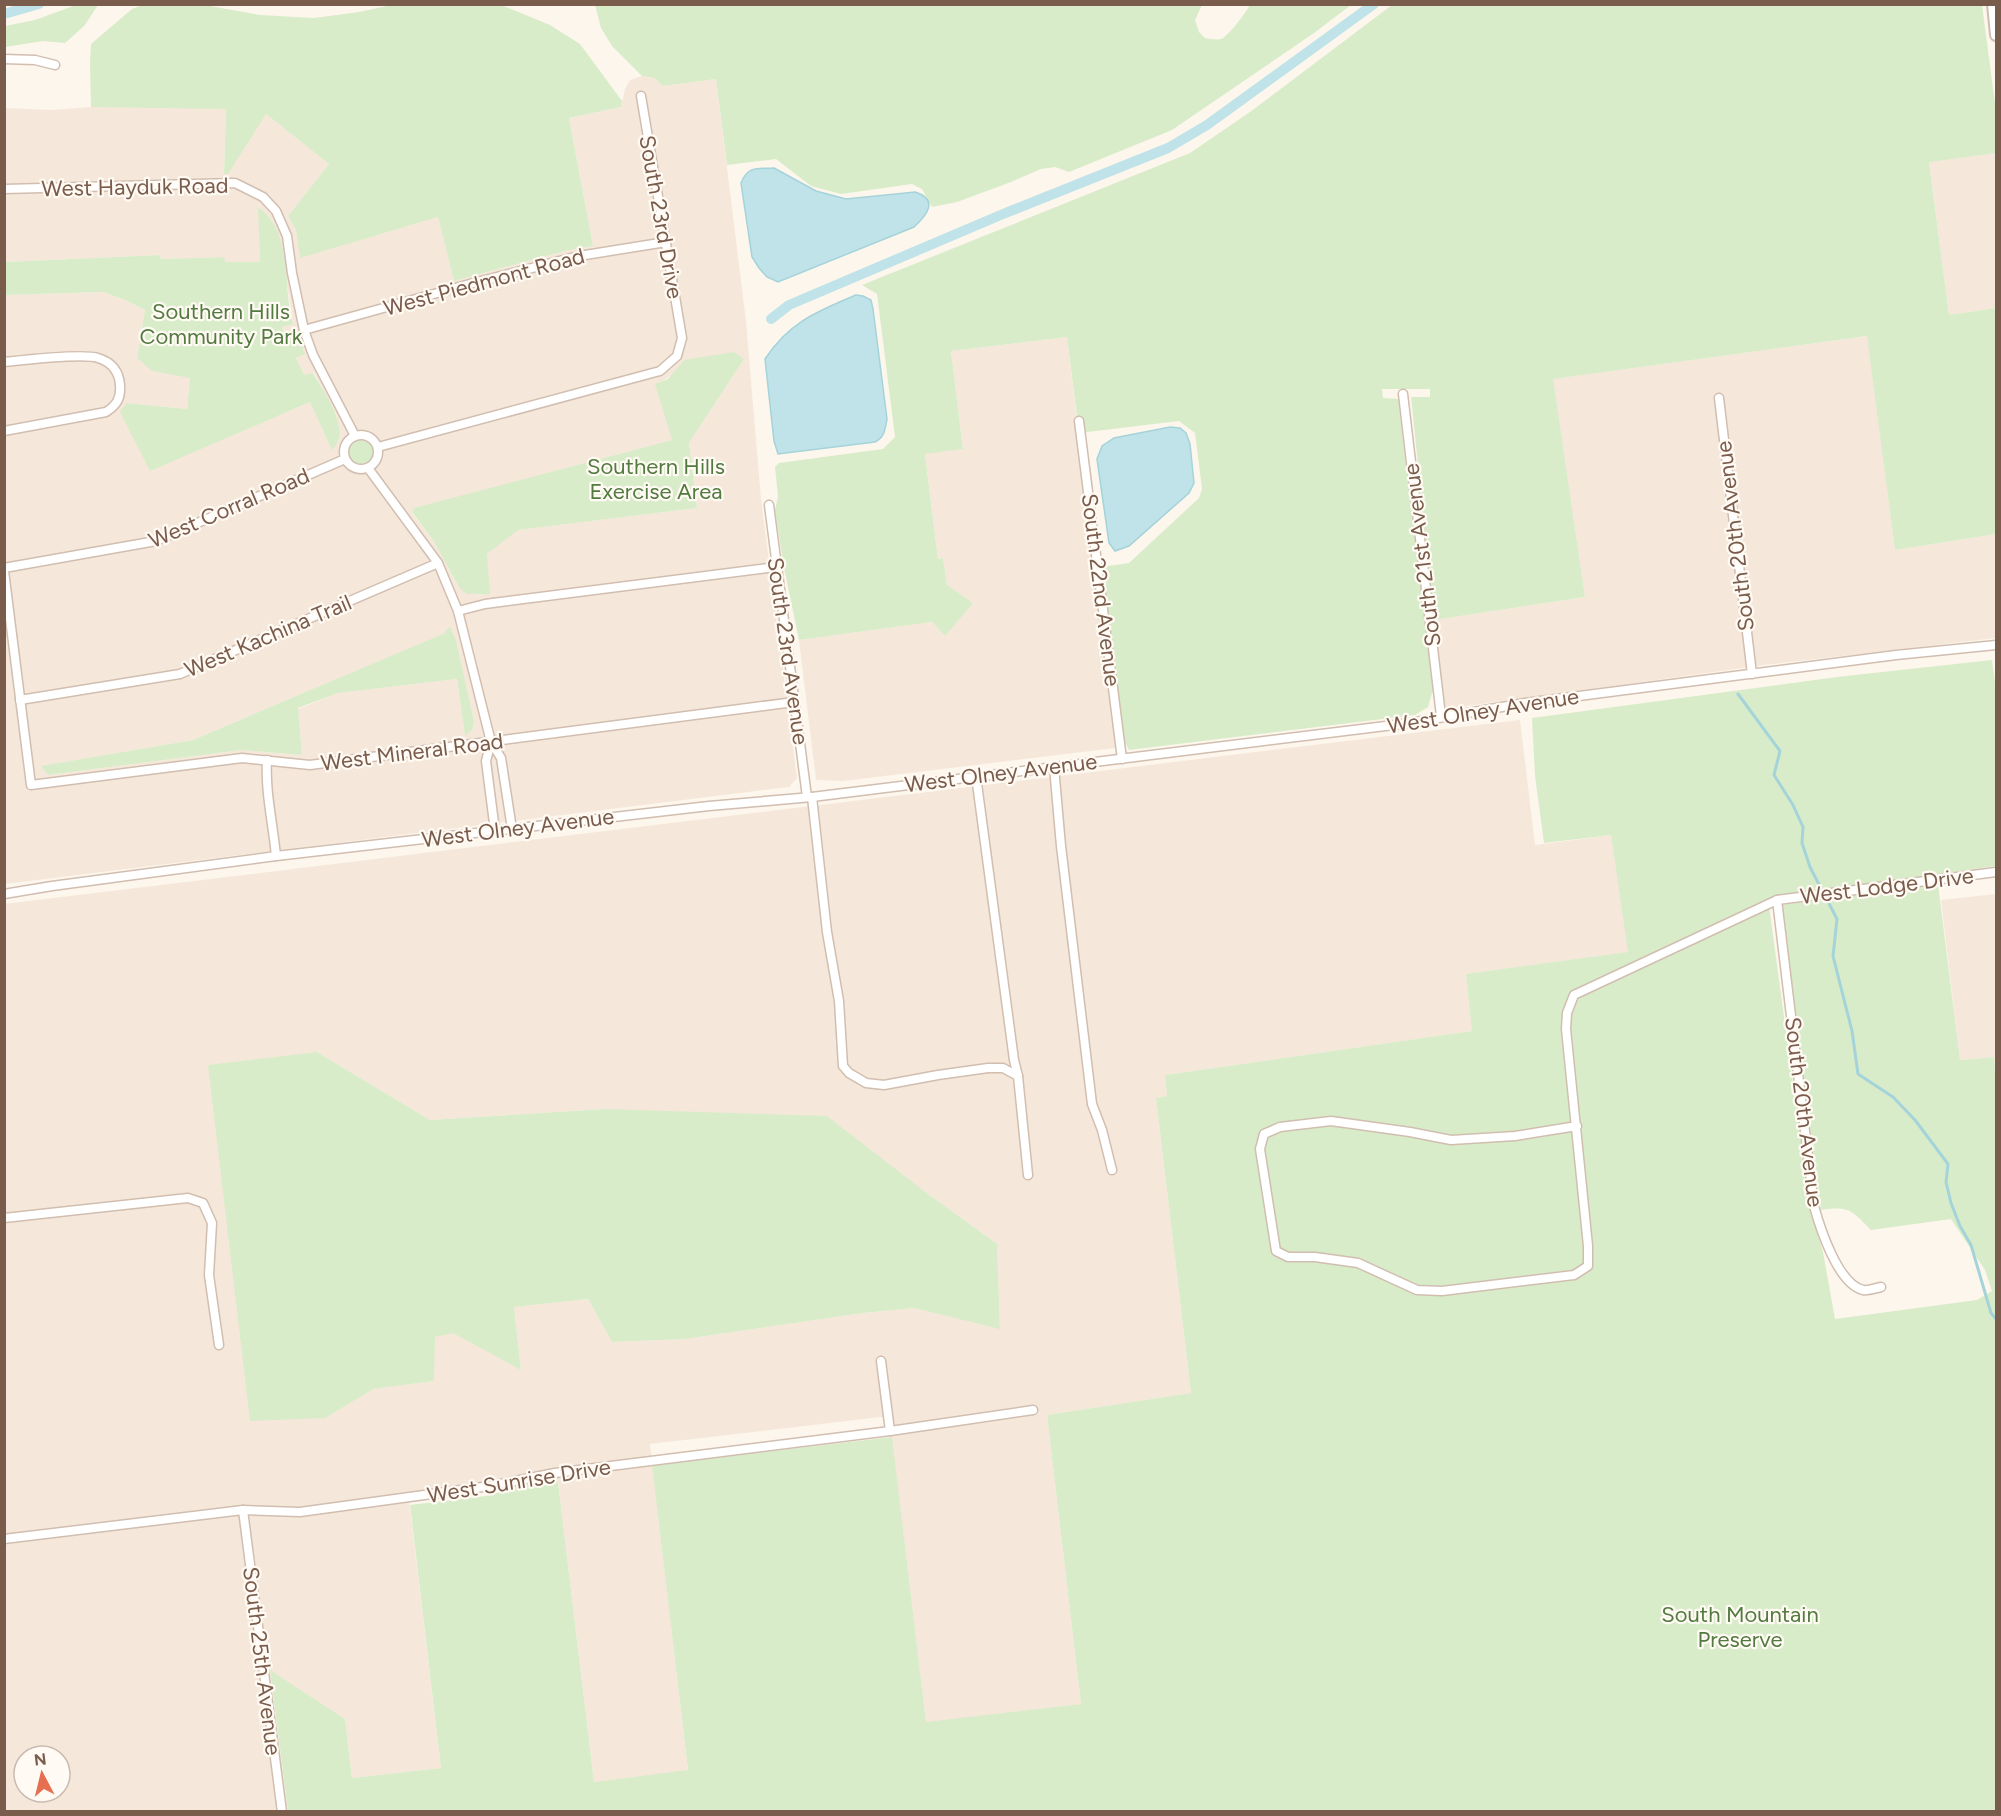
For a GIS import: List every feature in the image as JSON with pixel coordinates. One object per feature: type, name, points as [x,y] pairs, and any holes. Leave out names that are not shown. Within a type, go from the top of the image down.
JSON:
[{"type":"street","points":[[1994,5],[1996,35]]},
{"type":"street","points":[[4,59],[35,60],[55,65]]},
{"type":"street","name":"South 23rd Drive","points":[[378,447],[660,371],[677,356],[682,338],[640,96]]},
{"type":"street","name":"West Hayduk Road","points":[[4,189],[235,183],[263,197],[276,211],[287,237],[304,330]]},
{"type":"street","name":"West Piedmont Road","points":[[304,330],[579,256],[666,242]]},
{"type":"street","points":[[304,330],[314,355],[355,436]]},
{"type":"street","points":[[4,362],[92,356],[106,361],[113,367],[120,381],[120,398],[113,408],[106,412],[4,431]]},
{"type":"street","name":"South 21st Avenue","points":[[1403,394],[1441,716]]},
{"type":"street","name":"South 20th Avenue","points":[[1719,398],[1752,674]]},
{"type":"street","name":"South 22nd Avenue","points":[[1079,421],[1122,759]]},
{"type":"street","points":[[355,436],[371,438],[378,447],[375,463],[368,468],[359,470],[352,468],[345,459],[344,447],[355,436]]},
{"type":"street","name":"West Corral Road","points":[[4,570],[156,541],[345,459]]},
{"type":"street","points":[[368,468],[438,563],[459,610],[491,742],[501,758],[512,830]]},
{"type":"street","name":"South 23rd Avenue","points":[[769,505],[794,702],[839,1001],[843,1066],[849,1073],[866,1083],[884,1085],[988,1068],[1003,1068],[1018,1076]]},
{"type":"street","name":"West Kachina Trail","points":[[20,700],[180,674],[438,563]]},
{"type":"street","points":[[459,610],[484,604],[776,567]]},
{"type":"street","points":[[4,570],[20,700]]},
{"type":"street","name":"West Olney Avenue","points":[[4,894],[276,856],[710,806],[810,797],[1410,723],[1525,703],[1896,655],[1996,645]]},
{"type":"street","name":"West Mineral Road","points":[[20,700],[31,785],[242,758],[310,765],[794,702]]},
{"type":"street","points":[[491,742],[486,761],[495,831]]},
{"type":"street","points":[[267,760],[265,780],[273,821],[276,856]]},
{"type":"street","points":[[1054,767],[1062,858],[1092,1104],[1112,1170]]},
{"type":"street","points":[[976,777],[1018,1076],[1028,1175]]},
{"type":"street","points":[[490,783],[505,781]]},
{"type":"street","name":"West Lodge Drive","points":[[1577,1126],[1566,1029],[1567,1013],[1574,995],[1777,900],[1996,872]]},
{"type":"street","name":"South 20th Avenue","points":[[1777,900],[1814,1206],[1822,1234],[1838,1267],[1855,1286],[1864,1291],[1881,1287]]},
{"type":"street","points":[[1331,1121],[1451,1140],[1515,1136],[1577,1126],[1588,1266],[1574,1275],[1442,1291],[1417,1290],[1358,1263],[1315,1257],[1288,1257],[1276,1251],[1260,1149],[1264,1134],[1280,1127],[1331,1121]]},
{"type":"street","points":[[4,1218],[188,1198],[203,1203],[212,1223],[209,1275],[219,1345]]},
{"type":"street","points":[[881,1361],[890,1431]]},
{"type":"street","name":"West Sunrise Drive","points":[[4,1539],[243,1510],[300,1512],[490,1486],[555,1473],[890,1431],[1033,1410]]},
{"type":"street","name":"South 25th Avenue","points":[[243,1510],[282,1812]]},
{"type":"shaded area","points":[[642,76],[654,78],[663,86],[716,79],[746,321],[761,499],[797,778],[789,787],[5,884],[4,295],[103,292],[145,310],[137,358],[153,371],[190,377],[187,409],[127,403],[150,470],[310,402],[332,449],[339,429],[336,414],[314,373],[304,376],[296,358],[298,339],[287,343],[282,327],[293,323],[280,239],[270,218],[259,207],[260,262],[224,262],[224,257],[161,259],[160,255],[5,262],[5,108],[226,109],[224,173],[266,114],[329,164],[288,216],[296,230],[300,257],[438,217],[454,281],[565,251],[593,246],[569,118],[621,107],[625,89],[630,80]],"holes":[[[744,359],[689,443],[697,508],[517,530],[487,554],[481,595],[460,589],[433,540],[412,513],[414,509],[672,440],[663,381],[676,372],[684,360]],[[450,628],[456,640],[474,721],[473,729],[465,735],[457,679],[338,693],[298,709],[302,754],[300,755],[241,750],[48,775],[42,766],[193,740],[446,633]]]},
{"type":"shaded area","points":[[1996,153],[1996,308],[1949,315],[1929,161]]},
{"type":"shaded area","points":[[1868,336],[1895,550],[1996,534],[1996,638],[1765,665],[1445,709],[1434,620],[1585,597],[1552,379]]},
{"type":"shaded area","points":[[1067,337],[1116,748],[843,781],[816,780],[799,640],[932,622],[945,636],[947,585],[943,558],[938,559],[925,453],[963,449],[951,351]]},
{"type":"shaded area","points":[[1520,720],[1535,845],[1611,835],[1629,952],[1466,974],[1473,1031],[1165,1075],[1167,1096],[1156,1098],[1191,1393],[1047,1415],[1081,1704],[926,1723],[889,1416],[650,1444],[688,1771],[594,1782],[557,1474],[408,1492],[441,1768],[352,1778],[345,1719],[270,1671],[288,1811],[5,1812],[4,904]],"holes":[[[317,1052],[430,1120],[605,1109],[924,1191],[997,1244],[1000,1328],[914,1308],[863,1313],[685,1339],[612,1342],[588,1299],[514,1307],[521,1369],[453,1332],[435,1337],[433,1381],[373,1389]]]},
{"type":"shaded area","points":[[1996,894],[1996,1089],[1994,1057],[1960,1060],[1941,900]]},
{"type":"green space","points":[[146,4],[204,5],[260,15],[314,18],[392,5],[501,5],[550,25],[580,44],[622,101],[621,107],[569,118],[593,246],[565,251],[454,281],[438,217],[300,258],[296,230],[288,216],[329,164],[266,114],[228,174],[224,174],[226,109],[91,107],[91,44],[132,9]]},
{"type":"green space","points":[[76,5],[98,5],[85,25],[65,43],[43,41],[5,47],[5,26],[35,20]]},
{"type":"green space","points":[[595,5],[1202,5],[1195,20],[1199,32],[1205,38],[1221,39],[1228,34],[1250,5],[1351,5],[1172,130],[1069,172],[1055,167],[1041,169],[957,202],[932,207],[922,189],[912,184],[841,194],[811,186],[776,159],[727,165],[716,79],[663,86],[654,78],[642,76],[612,46],[601,28]]},
{"type":"green space","points":[[1392,5],[1982,5],[1996,111],[1996,153],[1929,162],[1949,315],[1996,308],[1996,534],[1895,550],[1867,336],[1553,379],[1585,597],[1434,620],[1411,397],[1430,397],[1430,389],[1382,389],[1383,398],[1398,399],[1433,690],[1428,707],[1415,715],[1129,750],[1122,737],[1101,567],[1129,563],[1199,498],[1202,489],[1195,433],[1179,421],[1079,433],[1067,337],[951,351],[963,449],[925,454],[938,559],[943,558],[947,585],[973,603],[945,636],[932,622],[799,640],[775,510],[778,496],[775,467],[779,463],[883,449],[895,437],[877,294],[862,285],[1190,153],[1250,112]]},
{"type":"green space","name":"Southern Hills Community Park","points":[[258,207],[269,218],[282,245],[293,324],[282,327],[287,342],[298,338],[305,354],[296,358],[304,375],[313,373],[329,401],[338,422],[338,442],[332,450],[310,402],[150,471],[120,412],[127,403],[187,409],[190,378],[152,371],[137,358],[145,310],[103,292],[5,295],[5,262],[160,255],[161,259],[224,257],[225,262],[260,262]]},
{"type":"green space","name":"Southern Hills Exercise Area","points":[[734,352],[744,359],[689,443],[697,508],[518,530],[487,554],[490,594],[467,594],[460,589],[433,540],[412,512],[414,508],[672,440],[655,384],[668,379],[684,360]]},
{"type":"green space","points":[[361,435],[373,440],[378,452],[373,464],[361,469],[349,464],[344,452],[349,440]]},
{"type":"green space","points":[[450,627],[456,640],[474,721],[473,729],[465,736],[457,679],[338,693],[298,708],[302,754],[300,755],[241,750],[48,775],[41,766],[193,740],[445,633]]},
{"type":"green space","name":"South Mountain Preserve","points":[[1992,660],[1996,691],[1996,866],[1768,898],[1810,1210],[1823,1252],[1835,1319],[1977,1300],[1992,1291],[1985,1270],[1951,1219],[1871,1230],[1854,1214],[1844,1209],[1821,1210],[1781,916],[1782,905],[1938,884],[1960,1060],[1994,1057],[1996,1089],[1996,1811],[288,1811],[270,1670],[345,1719],[352,1778],[441,1768],[410,1505],[486,1496],[557,1474],[594,1782],[688,1770],[652,1465],[892,1437],[926,1722],[1081,1704],[1047,1415],[1191,1393],[1156,1098],[1167,1096],[1165,1075],[1472,1031],[1466,974],[1628,952],[1611,835],[1544,843],[1535,776],[1532,718],[1837,677]]},
{"type":"green space","points":[[317,1052],[430,1120],[605,1109],[827,1116],[997,1244],[1000,1329],[914,1308],[863,1313],[685,1339],[612,1342],[588,1299],[514,1307],[521,1370],[453,1333],[435,1337],[434,1381],[373,1389],[325,1418],[250,1421],[208,1065]]},
{"type":"water","points":[[758,168],[774,168],[816,191],[846,199],[915,192],[923,195],[929,204],[923,218],[914,227],[778,282],[767,277],[752,257],[741,183],[750,171]]},
{"type":"water","points":[[856,295],[871,300],[873,309],[887,419],[883,435],[875,442],[778,454],[774,441],[765,359],[784,336],[805,319]]},
{"type":"water","points":[[1170,427],[1180,428],[1186,433],[1190,444],[1194,483],[1189,493],[1129,546],[1115,551],[1109,543],[1097,459],[1102,446],[1114,438]]},
{"type":"waterway","points":[[4,14],[39,4]]},
{"type":"waterway","points":[[771,319],[789,305],[1003,214],[1168,148],[1207,125],[1374,4]]},
{"type":"waterway","points":[[1738,694],[1780,751],[1774,775],[1793,805],[1803,827],[1802,843],[1810,867],[1837,919],[1833,956],[1852,1031],[1858,1074],[1893,1097],[1915,1120],[1948,1164],[1946,1182],[1951,1203],[1971,1245],[1991,1313],[1996,1319]]}]
